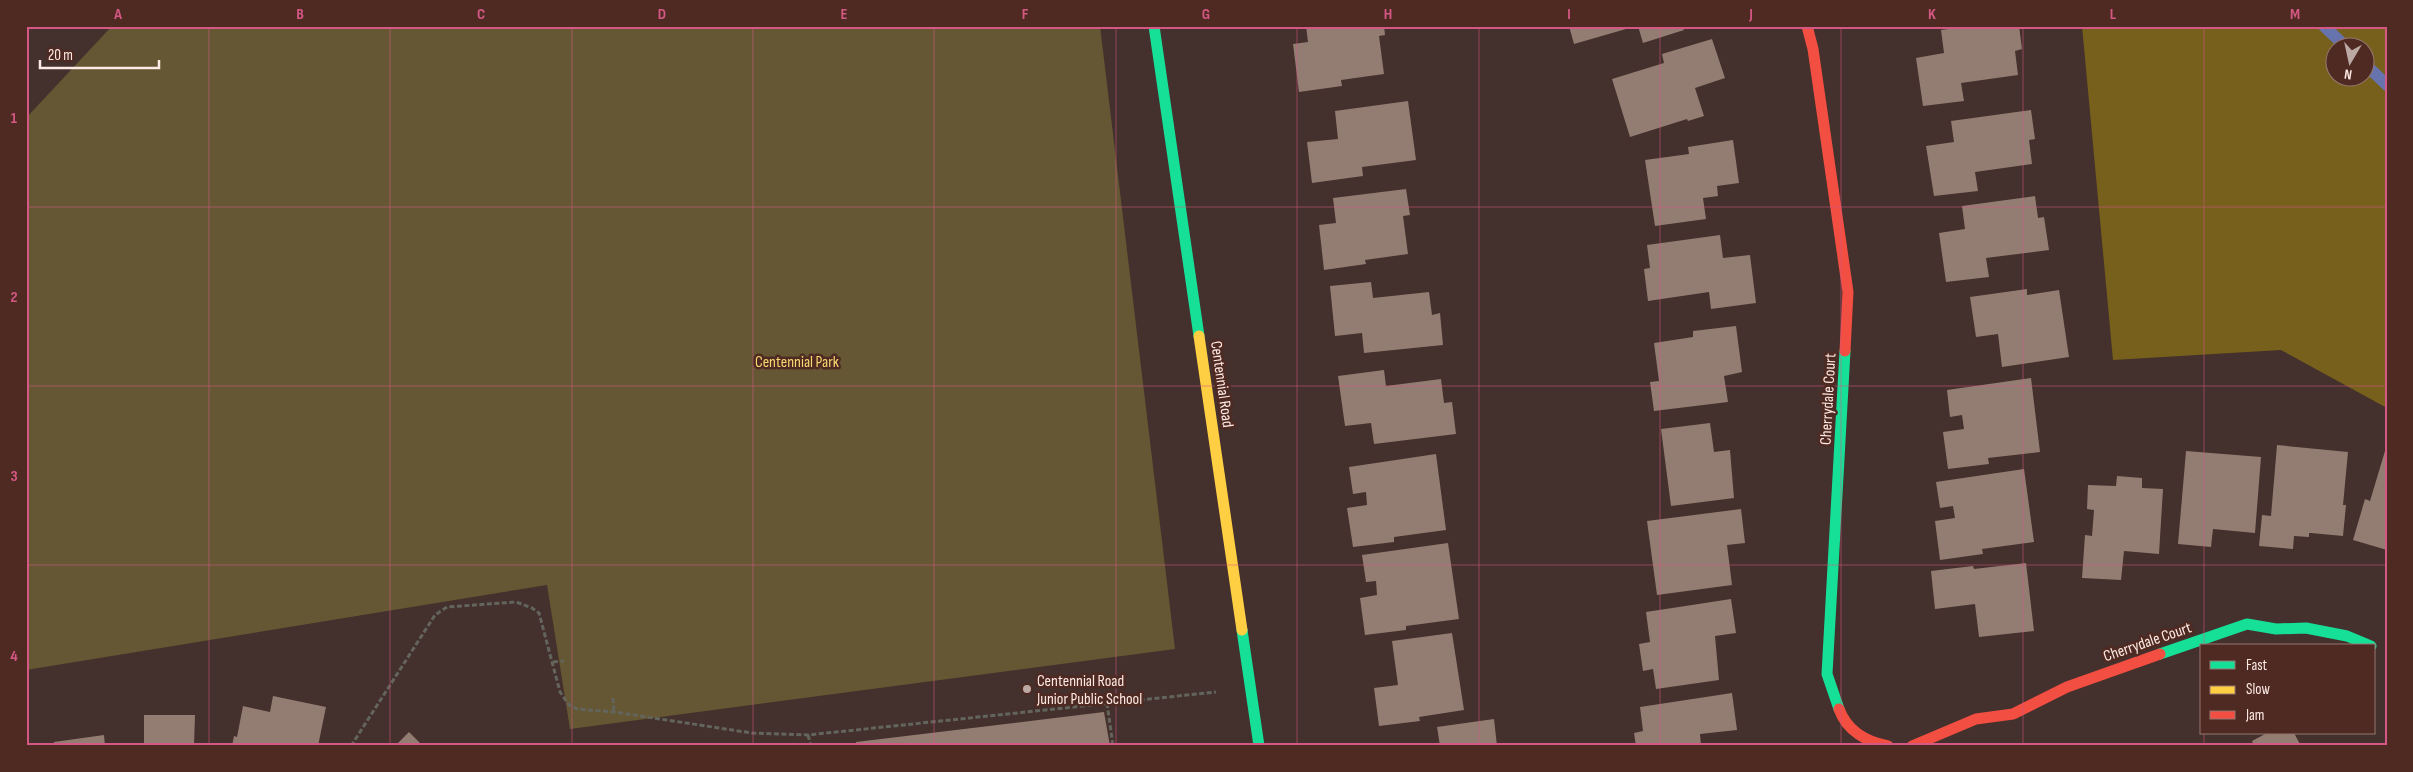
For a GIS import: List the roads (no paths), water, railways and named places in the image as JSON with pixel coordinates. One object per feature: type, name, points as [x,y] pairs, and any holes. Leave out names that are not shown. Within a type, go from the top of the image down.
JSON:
[{"type":"street","name":"Centennial Road","points":[[1154,26],[1259,746]]},
{"type":"street","name":"Cherrydale Court","points":[[1807,26],[1813,50],[1848,292],[1827,674],[1843,720],[1869,742],[1888,746]]},
{"type":"street","name":"Cherrydale Court","points":[[1912,746],[1976,719],[2013,714],[2066,687],[2247,624],[2276,629],[2306,628],[2348,636],[2366,644]]},
{"type":"waterway","points":[[2324,26],[2337,38]]},
{"type":"waterway","points":[[2376,75],[2387,85]]},
{"type":"place","name":"Centennial Road Junior Public School","points":[[1027,689]]},
{"type":"park label","name":"Centennial Park","points":[[797,361]]}]
